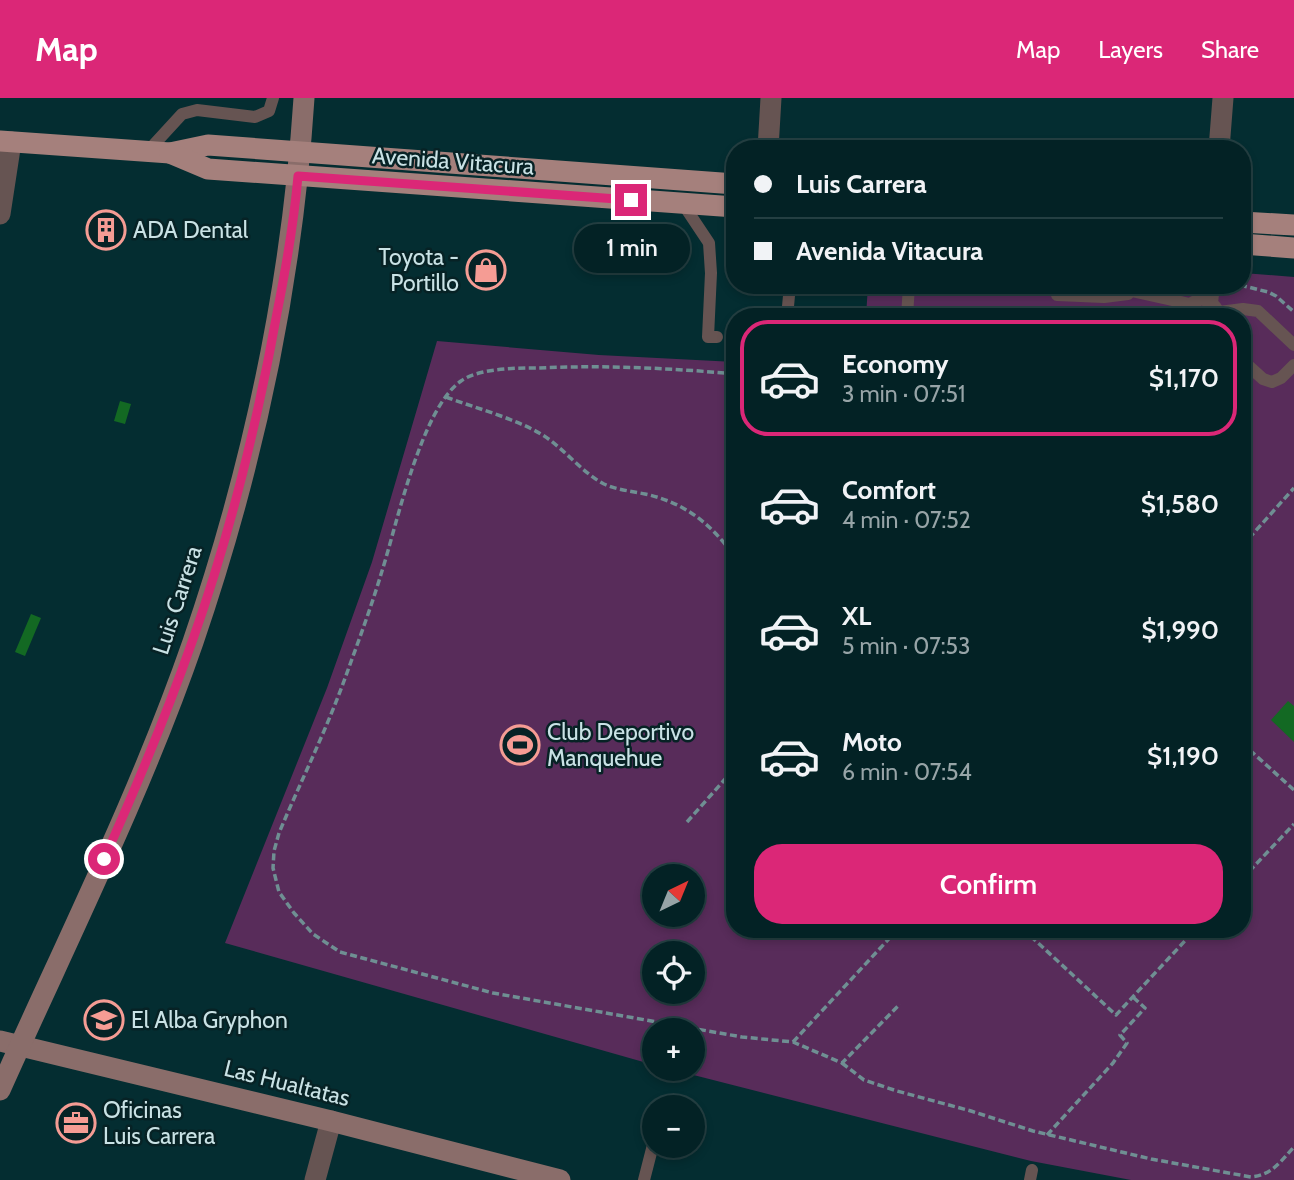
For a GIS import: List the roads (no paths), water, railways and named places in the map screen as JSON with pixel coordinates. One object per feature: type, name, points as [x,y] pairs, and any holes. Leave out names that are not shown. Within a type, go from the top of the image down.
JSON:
[{"type":"main road","name":"Avenida Vitacura","points":[[5,141],[170,153],[208,145],[726,183]]},
{"type":"main road","name":"Avenida Vitacura","points":[[170,153],[208,169],[726,206]]},
{"type":"main road","points":[[1251,223],[1294,225]]},
{"type":"main road","points":[[1251,245],[1294,248]]},
{"type":"street","name":"Luis Carrera","points":[[0,1090],[10,1043],[135,788],[192,642],[217,567],[265,383],[298,176],[304,98]]},
{"type":"street","points":[[769,140],[771,98]]},
{"type":"street","points":[[1220,140],[1223,98]]},
{"type":"street","points":[[0,214],[5,141]]},
{"type":"street","name":"Las Hualtatas","points":[[10,1043],[560,1180]]},
{"type":"street","points":[[314,1180],[331,1121]]},
{"type":"lane","points":[[148,151],[182,114],[197,110],[255,117],[269,111],[273,98]]},
{"type":"lane","points":[[683,204],[709,243],[717,274],[708,337],[717,337]]},
{"type":"lane","points":[[1057,295],[1104,297],[1125,294]]},
{"type":"lane","points":[[1161,294],[1207,300],[1214,308]]},
{"type":"lane","points":[[1186,308],[1195,297]]},
{"type":"lane","points":[[1251,310],[1258,311],[1294,345]]},
{"type":"lane","points":[[1251,368],[1263,379],[1272,382],[1294,365]]},
{"type":"lane","points":[[644,1180],[650,1158]]},
{"type":"place","name":"ADA Dental","points":[[106,230]]},
{"type":"place","name":"Toyota - Portillo","points":[[486,270]]},
{"type":"place","name":"Club Deportivo Manquehue","points":[[520,745]]},
{"type":"place","name":"El Alba Gryphon","points":[[104,1020]]},
{"type":"place","name":"Oficinas Luis Carrera","points":[[76,1123]]}]
